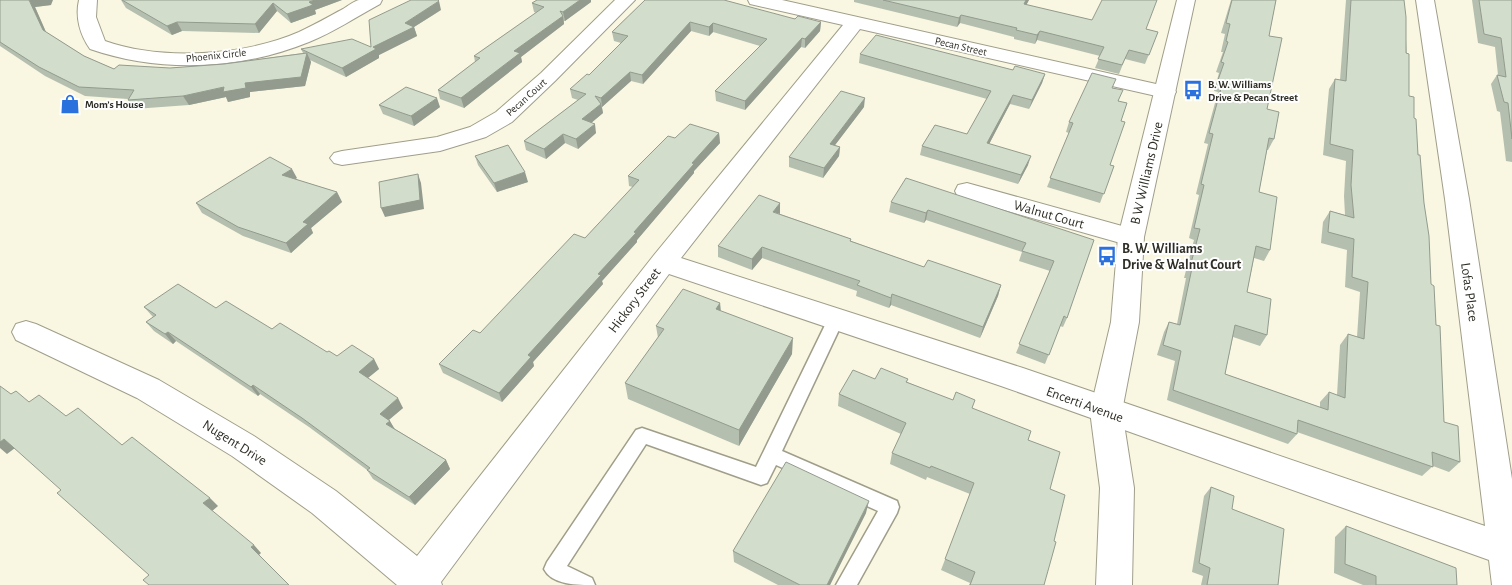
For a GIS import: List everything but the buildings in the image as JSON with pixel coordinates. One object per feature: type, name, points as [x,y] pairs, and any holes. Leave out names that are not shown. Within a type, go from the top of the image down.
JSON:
[{"type":"street","name":"Phoenix Circle","points":[[88,0],[85,9],[89,28],[97,45],[125,54],[157,58],[196,58],[248,52],[282,45],[374,0]]},
{"type":"street","name":"Pecan Court","points":[[342,158],[440,144],[478,132],[504,117],[548,77],[626,0]]},
{"type":"street","name":"Pecan Street","points":[[757,0],[1165,92]]},
{"type":"street","name":"B W Williams Drive","points":[[1114,585],[1117,488],[1106,411],[1125,322],[1131,237],[1186,0]]},
{"type":"street","name":"Lofas Place","points":[[1426,0],[1457,199],[1510,585]]},
{"type":"street","name":"Hickory Street","points":[[421,584],[663,262],[766,130],[855,23]]},
{"type":"street","name":"Walnut Court","points":[[967,192],[1131,237]]},
{"type":"street","name":"Encerti Avenue","points":[[663,262],[1012,377],[1506,550]]},
{"type":"street","name":"Nugent Drive","points":[[26,332],[148,389],[243,446],[324,502],[421,584]]},
{"type":"lane","points":[[585,585],[554,569],[642,435],[761,477],[836,319]]},
{"type":"lane","points":[[772,455],[890,507],[846,585]]},
{"type":"place","name":"B. W. Williams Drive & Pecan Street","points":[[1193,90]]},
{"type":"place","name":"Mom’s House","points":[[70,104]]},
{"type":"place","name":"B. W. Williams Drive & Walnut Court","points":[[1107,256]]}]
